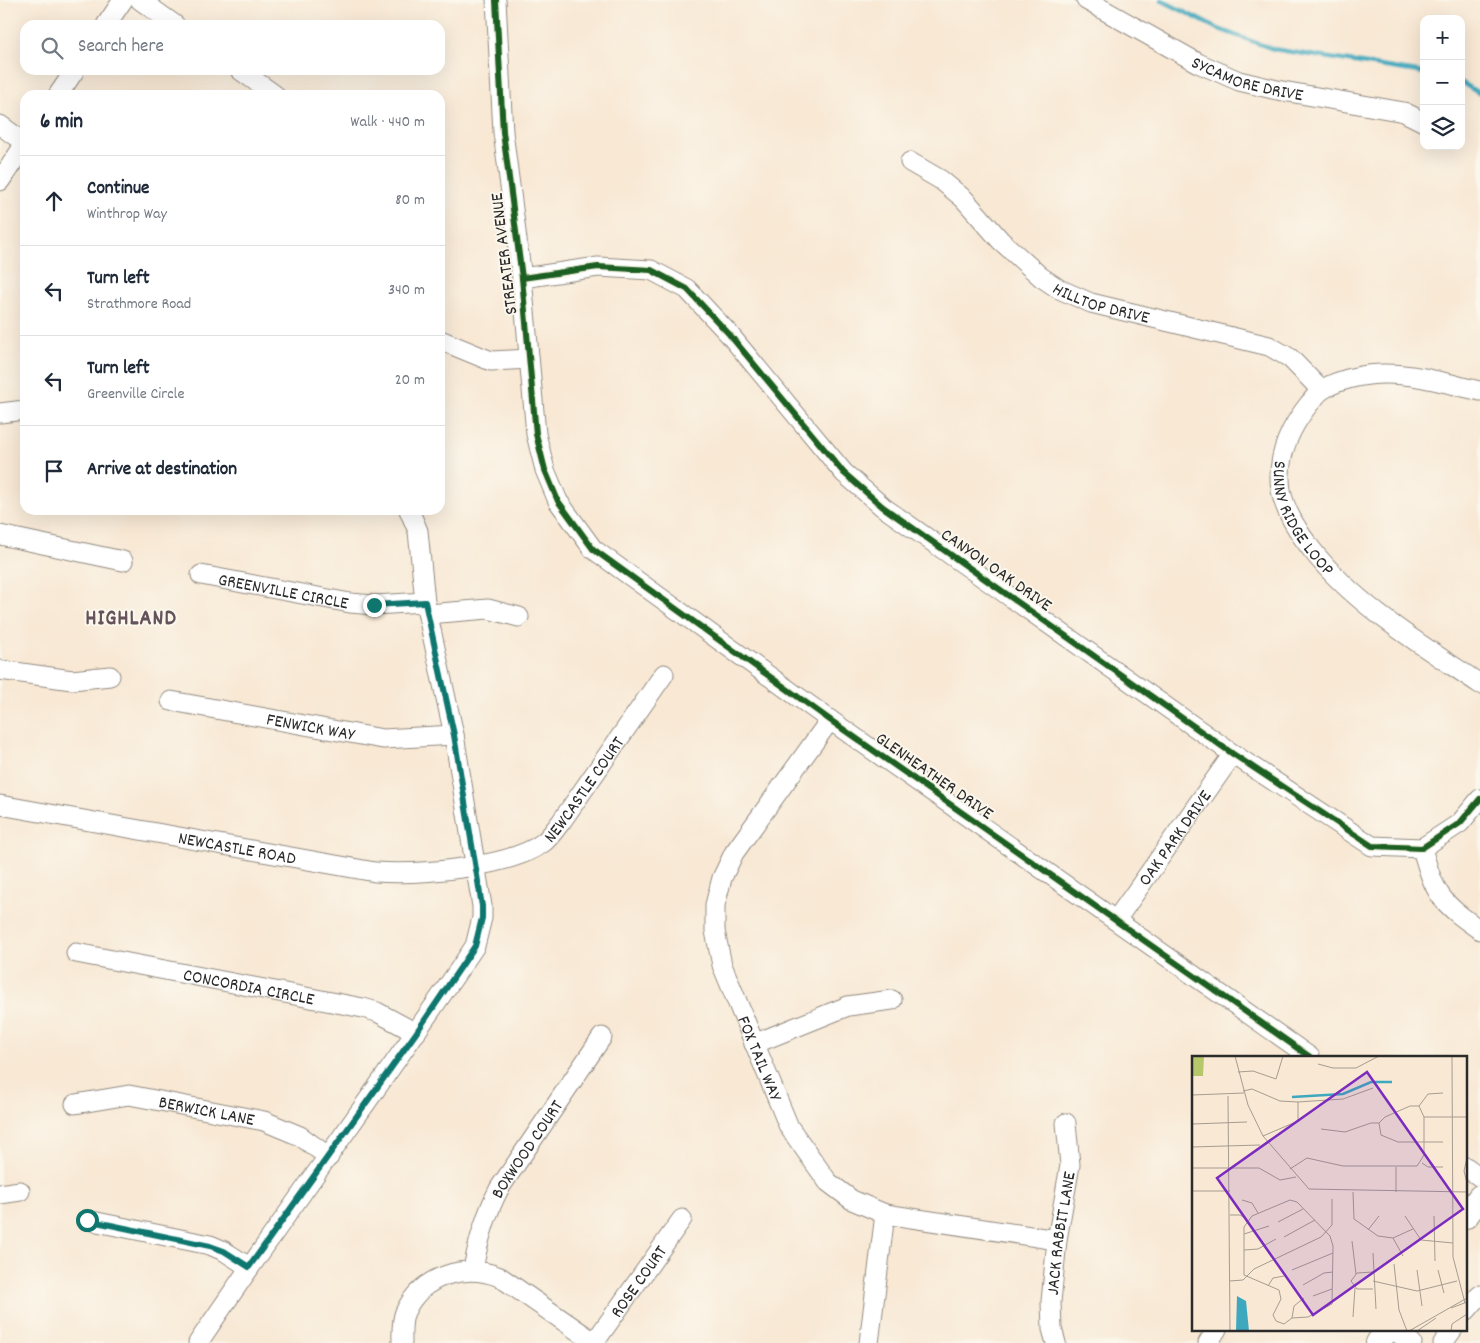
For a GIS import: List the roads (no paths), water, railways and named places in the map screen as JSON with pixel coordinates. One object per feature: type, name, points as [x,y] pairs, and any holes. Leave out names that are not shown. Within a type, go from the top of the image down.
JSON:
[{"type":"main road","points":[[1468,1213],[1480,1196]]},
{"type":"main road","points":[[1378,1343],[1386,1330]]},
{"type":"street","points":[[109,20],[123,0]]},
{"type":"street","points":[[140,0],[168,20]]},
{"type":"street","name":"STREATER AVENUE","points":[[496,0],[503,132],[522,278],[536,434],[545,470],[558,502]]},
{"type":"street","name":"SYCAMORE DRIVE","points":[[1086,0],[1198,63],[1240,81],[1277,90],[1404,112],[1420,120]]},
{"type":"street","points":[[61,90],[72,75]]},
{"type":"street","points":[[247,75],[268,90]]},
{"type":"street","points":[[0,125],[20,139]]},
{"type":"street","points":[[0,181],[20,151]]},
{"type":"street","name":"HILLTOP DRIVE","points":[[910,162],[941,180],[964,199],[1001,241],[1029,267],[1059,289],[1091,303],[1269,346],[1290,358],[1321,390]]},
{"type":"street","name":"CANYON OAK DRIVE","points":[[522,278],[598,267],[651,270],[687,289],[729,334],[844,473],[877,501],[1233,754],[1372,846],[1422,848]]},
{"type":"street","points":[[445,342],[491,361],[529,359]]},
{"type":"street","points":[[1321,390],[1352,379],[1392,374],[1480,390]]},
{"type":"street","name":"SUNNY RIDGE LOOP","points":[[1321,390],[1295,421],[1282,452],[1281,492],[1287,508],[1312,549],[1345,585],[1425,647],[1480,684]]},
{"type":"street","points":[[2,407],[20,409]]},
{"type":"street","name":"GLENHEATHER DRIVE","points":[[558,502],[593,549],[830,720],[1309,1056]]},
{"type":"street","points":[[198,1343],[249,1267],[329,1157],[475,946],[482,918],[475,864],[454,735],[426,608],[418,531],[411,515]]},
{"type":"street","points":[[0,536],[123,561]]},
{"type":"street","name":"GREENVILLE CIRCLE","points":[[201,575],[350,603],[426,608],[488,609],[519,617]]},
{"type":"street","points":[[0,670],[72,680],[110,676]]},
{"type":"street","name":"NEWCASTLE COURT","points":[[475,864],[514,857],[545,842],[664,674]]},
{"type":"street","name":"FENWICK WAY","points":[[171,701],[383,739],[454,735]]},
{"type":"street","name":"FOX TAIL WAY","points":[[830,720],[734,853],[722,878],[715,905],[715,931],[722,966],[789,1128],[828,1182],[852,1200],[885,1214],[1057,1240]]},
{"type":"street","name":"OAK PARK DRIVE","points":[[1116,920],[1233,754]]},
{"type":"street","points":[[1480,799],[1460,823],[1422,848],[1432,883],[1442,899],[1480,930]]},
{"type":"street","name":"NEWCASTLE ROAD","points":[[0,805],[375,872],[413,874],[475,864]]},
{"type":"street","name":"CONCORDIA CIRCLE","points":[[76,953],[363,1008],[390,1018],[416,1033]]},
{"type":"street","points":[[754,1044],[848,1006],[892,1000]]},
{"type":"street","name":"BOXWOOD COURT","points":[[473,1270],[478,1238],[486,1214],[498,1189],[602,1037]]},
{"type":"street","name":"BERWICK LANE","points":[[75,1104],[128,1095],[264,1121],[300,1136],[329,1157]]},
{"type":"street","name":"JACK RABBIT LANE","points":[[1056,1343],[1052,1329],[1051,1302],[1057,1240],[1070,1165],[1066,1123]]},
{"type":"street","points":[[1468,1168],[1480,1177]]},
{"type":"street","points":[[0,1194],[20,1191]]},
{"type":"street","points":[[869,1343],[885,1214]]},
{"type":"street","name":"ROSE COURT","points":[[594,1342],[682,1219]]},
{"type":"street","points":[[87,1220],[210,1246],[224,1251],[249,1267]]},
{"type":"street","points":[[402,1343],[404,1313],[422,1289],[440,1276],[473,1270],[487,1272],[500,1278],[594,1342]]},
{"type":"street","points":[[1468,1309],[1480,1295]]},
{"type":"street","points":[[1208,1343],[1216,1330]]},
{"type":"street","points":[[1393,1330],[1412,1343]]},
{"type":"street","points":[[1443,1343],[1452,1330]]},
{"type":"waterway","points":[[1161,0],[1216,28],[1273,49],[1420,72]]},
{"type":"waterway","points":[[1465,85],[1480,94]]},
{"type":"district","name":"HIGHLAND","points":[[131,616]]}]
